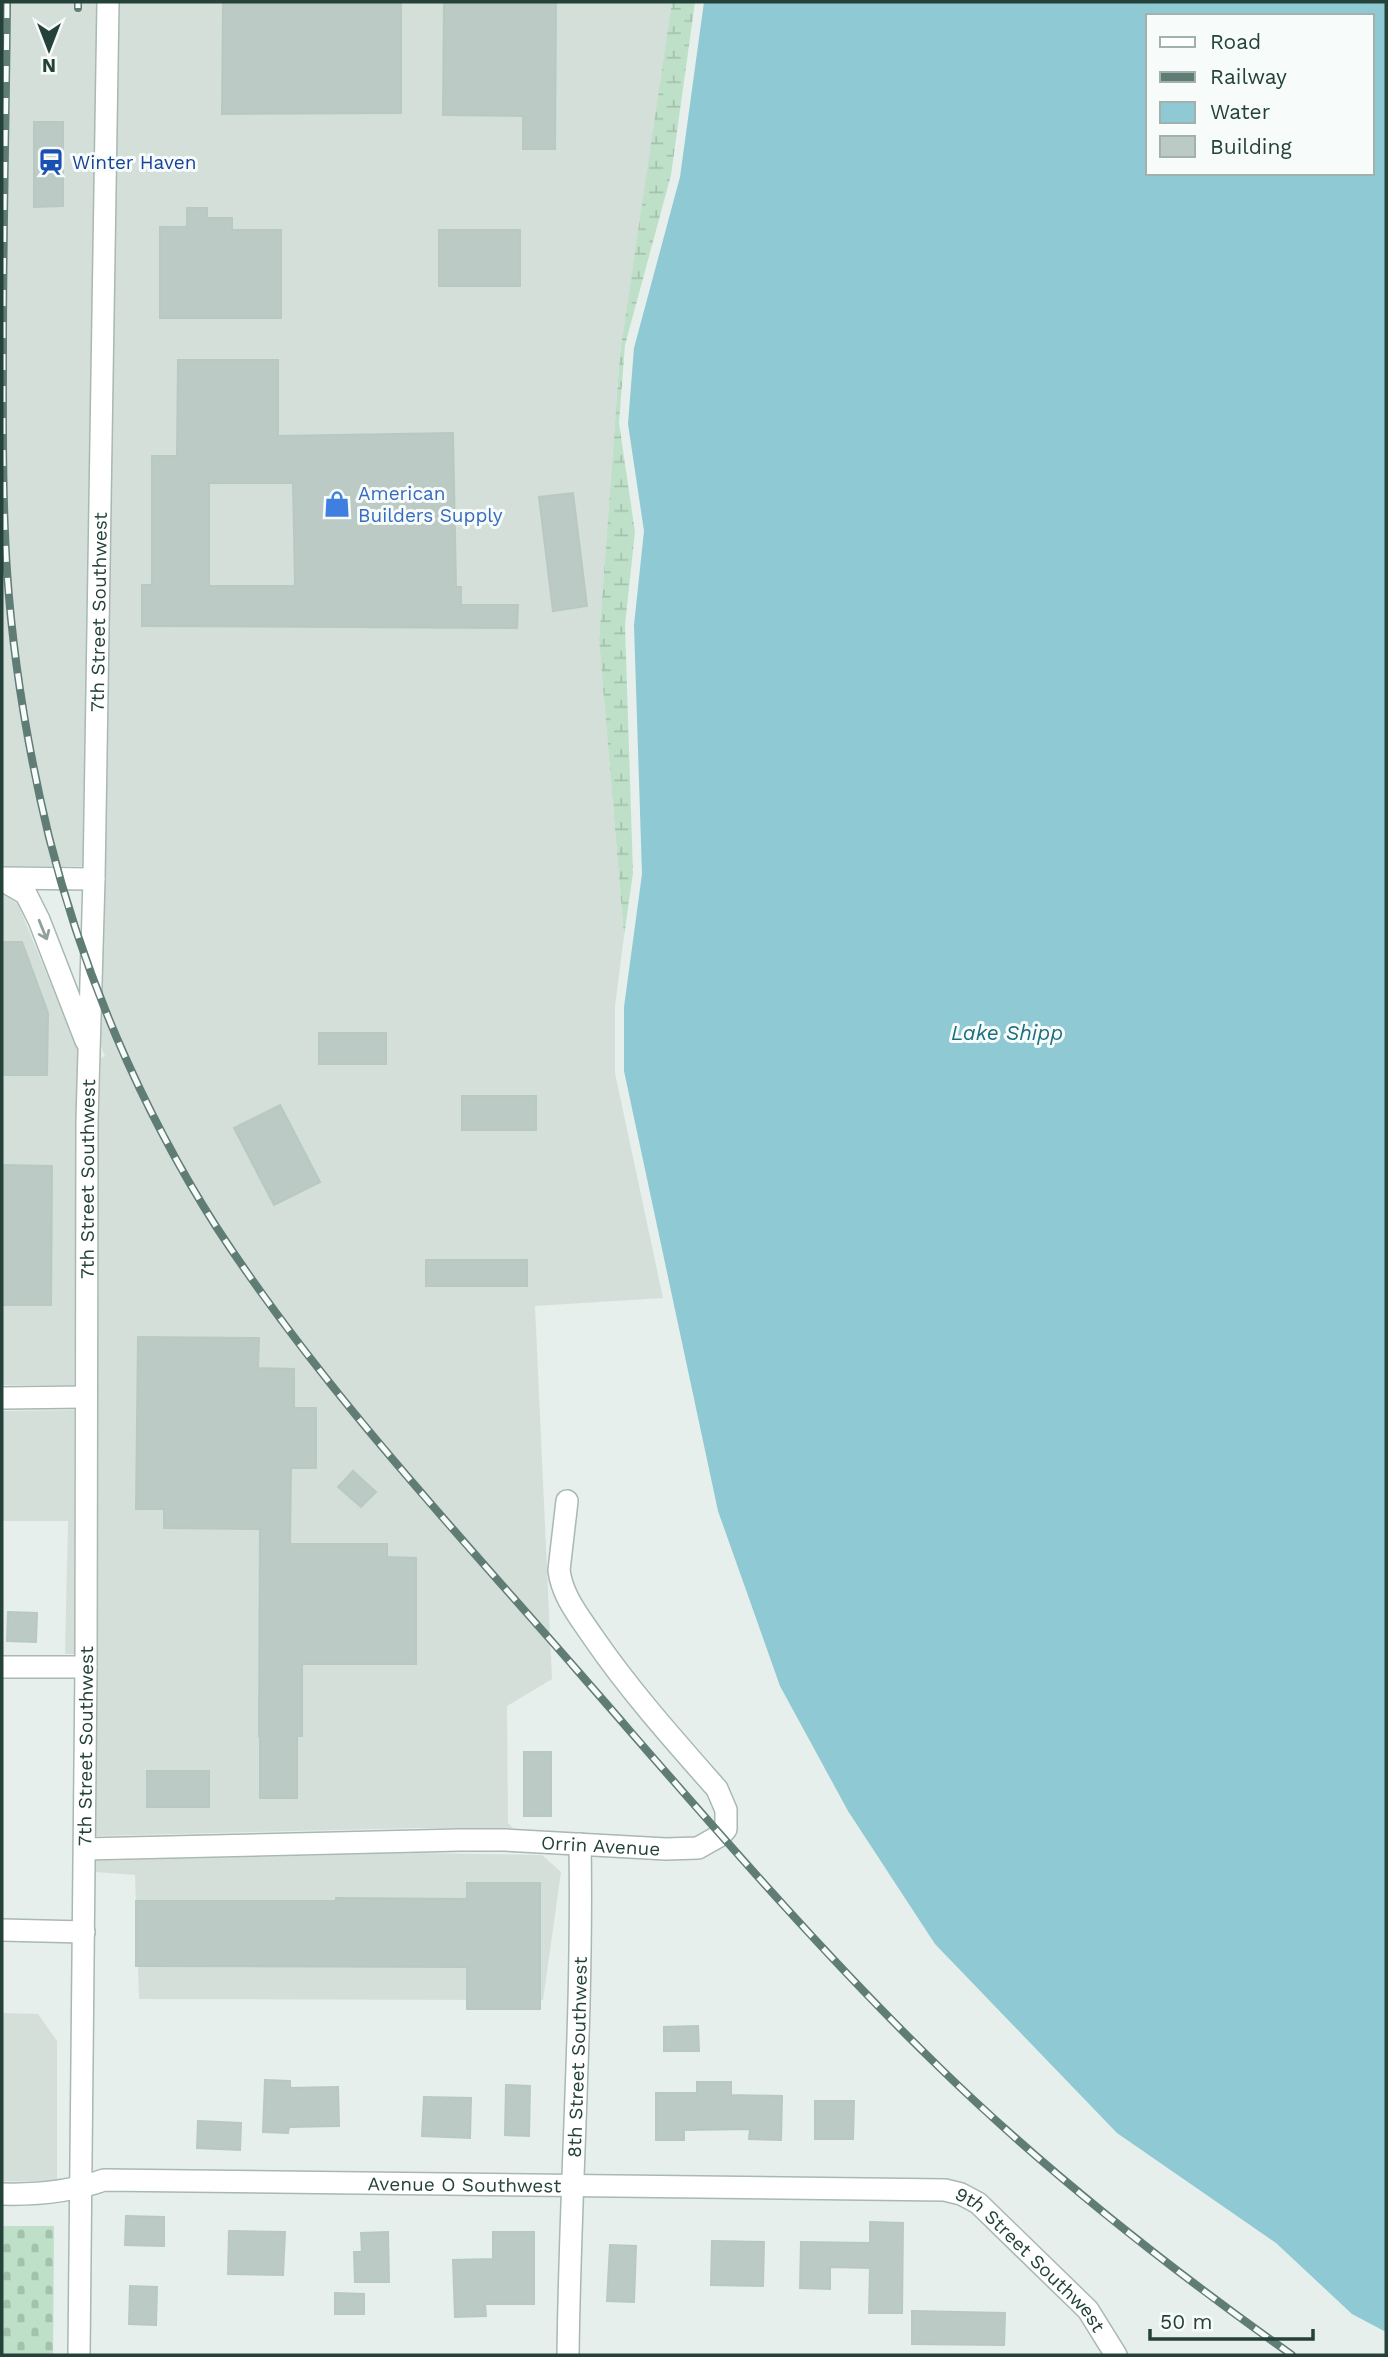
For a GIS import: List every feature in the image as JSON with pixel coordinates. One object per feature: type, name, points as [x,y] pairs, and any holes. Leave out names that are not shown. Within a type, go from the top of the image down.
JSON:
[{"type":"street","name":"7th Street Southwest","points":[[79,2355],[90,1049],[108,2]]},
{"type":"street","points":[[2,879],[94,879]]},
{"type":"street","points":[[2,879],[26,894],[90,1049]]},
{"type":"street","points":[[2,1398],[86,1397]]},
{"type":"street","name":"Orrin Avenue","points":[[85,1849],[446,1840],[698,1848],[721,1835],[726,1829],[726,1810],[717,1789],[619,1675],[567,1597],[560,1581],[559,1570],[567,1501]]},
{"type":"street","points":[[2,1667],[86,1667]]},
{"type":"street","name":"8th Street Southwest","points":[[568,2355],[581,1915],[580,1844]]},
{"type":"street","points":[[2,1930],[84,1932]]},
{"type":"street","name":"Avenue O Southwest","points":[[2,2194],[37,2195],[81,2188],[104,2180],[929,2190]]},
{"type":"street","name":"9th Street Southwest","points":[[929,2190],[961,2194],[978,2203],[1088,2310],[1116,2355]]},
{"type":"shaded area","points":[[2,2],[97,2],[83,866],[2,866]]},
{"type":"shaded area","points":[[119,2],[672,2],[620,353],[599,640],[624,936],[615,1006],[615,1073],[663,1298],[535,1306],[552,1679],[507,1706],[508,1823],[513,1828],[96,1836],[99,1122],[101,1058],[105,1056],[101,1047]]},
{"type":"shaded area","points":[[2,894],[18,904],[78,1051],[74,1385],[2,1385]]},
{"type":"shaded area","points":[[74,1410],[75,1654],[65,1654],[68,1521],[2,1521],[2,1411]]},
{"type":"shaded area","points":[[420,1853],[542,1855],[561,1872],[543,2000],[139,1999],[135,1875],[95,1872],[96,1861]]},
{"type":"shaded area","points":[[2,2013],[38,2014],[57,2041],[57,2179],[41,2182],[2,2181]]},
{"type":"green space","points":[[672,2],[695,2],[671,175],[625,345],[619,423],[635,532],[625,625],[633,873],[624,936],[599,640],[620,353]]},
{"type":"green space","points":[[2,2226],[54,2226],[53,2355],[2,2355]]},
{"type":"water","name":"Lake Shipp","points":[[704,2],[1386,2],[1386,2332],[1352,2314],[1276,2243],[1117,2133],[935,1944],[848,1811],[780,1686],[718,1511],[624,1071],[624,1007],[642,874],[634,625],[644,531],[628,424],[634,348],[680,177]]},
{"type":"building","points":[[223,2],[401,2],[401,113],[222,114]]},
{"type":"building","points":[[444,2],[556,2],[555,149],[523,149],[523,116],[443,115]]},
{"type":"building","points":[[34,122],[63,122],[63,206],[34,207]]},
{"type":"building","points":[[187,208],[207,208],[207,218],[232,218],[232,230],[281,230],[281,318],[160,318],[160,227],[187,227]]},
{"type":"building","points":[[439,230],[520,230],[520,286],[439,286]]},
{"type":"building","points":[[178,360],[278,360],[278,436],[453,433],[456,587],[461,587],[461,605],[518,605],[517,628],[142,626],[142,585],[152,585],[152,456],[177,456]],"holes":[[[209,483],[293,483],[295,586],[209,586]]]},
{"type":"building","points":[[573,493],[587,606],[553,611],[539,497]]},
{"type":"building","points":[[2,942],[22,942],[48,1013],[47,1075],[2,1075]]},
{"type":"building","points":[[319,1033],[386,1033],[386,1064],[319,1064]]},
{"type":"building","points":[[462,1096],[536,1096],[536,1130],[462,1130]]},
{"type":"building","points":[[280,1105],[320,1182],[274,1205],[234,1128]]},
{"type":"building","points":[[2,1165],[52,1166],[51,1305],[2,1305]]},
{"type":"building","points":[[426,1260],[527,1260],[527,1286],[426,1286]]},
{"type":"building","points":[[138,1337],[259,1338],[258,1368],[294,1369],[294,1408],[316,1408],[316,1468],[291,1468],[290,1544],[387,1544],[387,1557],[416,1558],[416,1664],[302,1664],[302,1736],[297,1736],[297,1798],[260,1798],[260,1529],[164,1528],[164,1509],[136,1509]]},
{"type":"building","points":[[353,1471],[376,1492],[361,1507],[338,1487]]},
{"type":"building","points":[[8,1612],[37,1613],[36,1642],[7,1641]]},
{"type":"building","points":[[524,1752],[551,1752],[551,1816],[524,1816]]},
{"type":"building","points":[[147,1771],[209,1771],[209,1807],[147,1807]]},
{"type":"building","points":[[467,1883],[540,1883],[540,2009],[467,2009],[467,1967],[136,1966],[136,1901],[467,1899]]},
{"type":"building","points":[[698,2026],[699,2051],[664,2051],[664,2027]]},
{"type":"building","points":[[265,2080],[290,2081],[290,2088],[338,2087],[339,2126],[289,2127],[288,2133],[263,2132]]},
{"type":"building","points":[[697,2082],[731,2082],[731,2095],[782,2096],[781,2140],[749,2139],[750,2129],[684,2130],[684,2140],[656,2140],[656,2093],[697,2093]]},
{"type":"building","points":[[506,2085],[530,2086],[529,2136],[505,2135]]},
{"type":"building","points":[[424,2097],[471,2098],[470,2138],[422,2136]]},
{"type":"building","points":[[815,2101],[854,2101],[853,2139],[815,2139]]},
{"type":"building","points":[[198,2121],[241,2123],[240,2150],[197,2148]]},
{"type":"building","points":[[126,2216],[164,2217],[164,2246],[125,2245]]},
{"type":"building","points":[[870,2222],[903,2223],[902,2313],[869,2313],[870,2268],[830,2267],[830,2289],[800,2288],[801,2242],[870,2243]]},
{"type":"building","points":[[229,2231],[285,2232],[283,2275],[228,2274]]},
{"type":"building","points":[[388,2232],[389,2282],[355,2282],[354,2252],[362,2252],[361,2233]]},
{"type":"building","points":[[493,2232],[534,2232],[534,2304],[485,2304],[486,2316],[455,2317],[453,2260],[493,2259]]},
{"type":"building","points":[[712,2241],[764,2242],[763,2286],[711,2285]]},
{"type":"building","points":[[610,2245],[636,2246],[634,2302],[607,2301]]},
{"type":"building","points":[[130,2286],[157,2287],[156,2325],[129,2324]]},
{"type":"building","points":[[335,2293],[364,2294],[364,2314],[335,2314]]},
{"type":"building","points":[[912,2311],[1005,2313],[1004,2345],[912,2344]]},
{"type":"railway","points":[[7,2],[3,300],[4,486],[7,571],[17,671],[34,771],[49,837],[79,939],[117,1039],[163,1136],[217,1228],[299,1344],[343,1400],[709,1822],[845,1972],[981,2107],[1067,2182],[1200,2288],[1292,2355]]},
{"type":"railway","points":[[78,2],[78,8]]},
{"type":"place","name":"Winter Haven","points":[[51,162]]},
{"type":"place","name":"American Builders Supply","points":[[337,504]]}]
